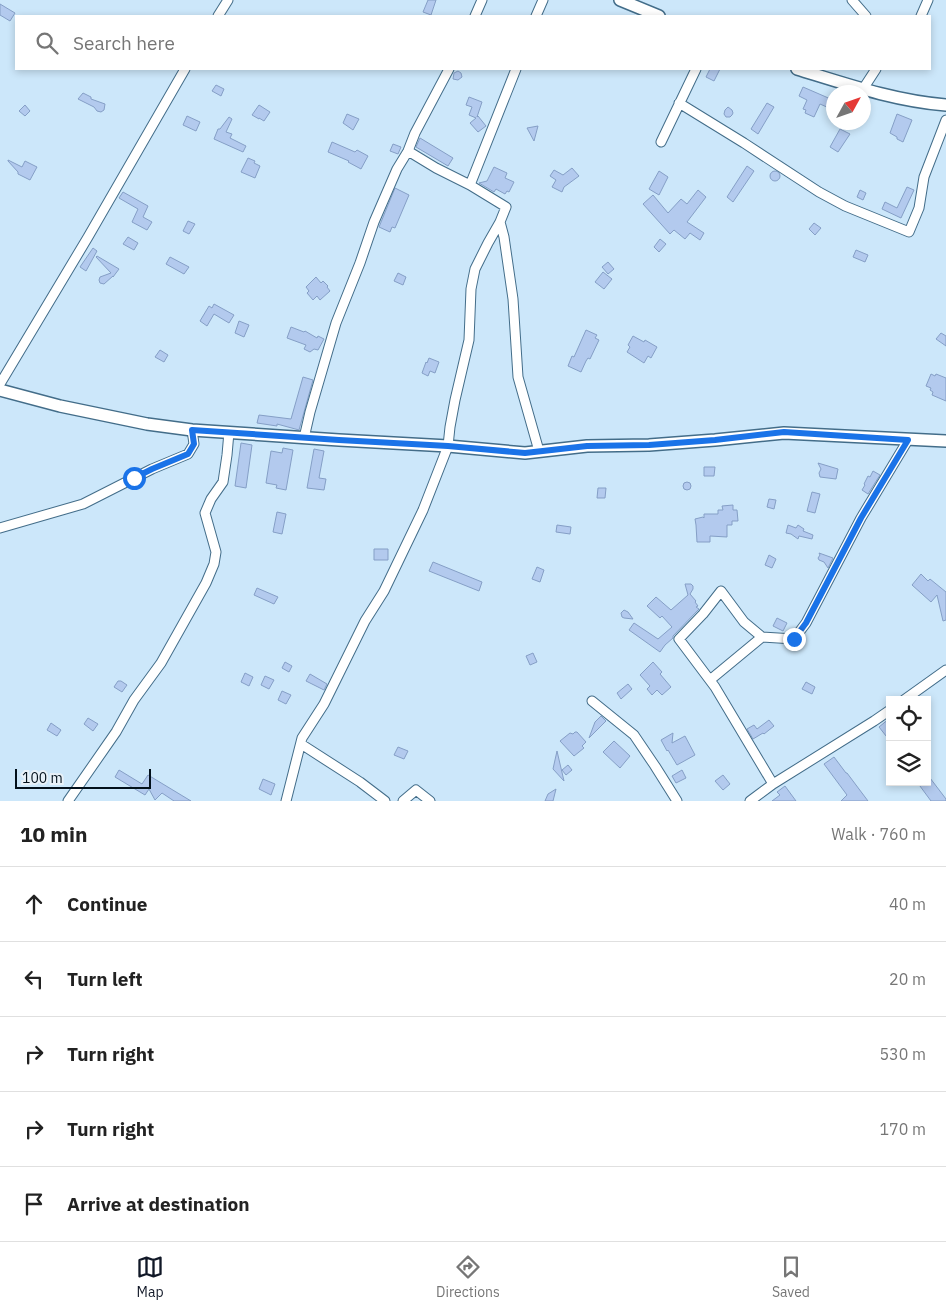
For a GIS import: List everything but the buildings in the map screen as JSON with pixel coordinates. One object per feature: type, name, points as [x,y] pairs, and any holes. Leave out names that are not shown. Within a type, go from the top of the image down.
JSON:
[{"type":"street","points":[[219,15],[228,0]]},
{"type":"street","points":[[475,15],[482,0]]},
{"type":"street","points":[[536,15],[542,0]]},
{"type":"street","points":[[620,0],[657,15]]},
{"type":"street","points":[[852,0],[865,15]]},
{"type":"street","points":[[922,15],[928,0]]},
{"type":"street","points":[[0,384],[184,70]]},
{"type":"street","points":[[304,438],[336,324],[374,222],[397,169],[448,70]]},
{"type":"street","points":[[470,184],[516,70]]},
{"type":"street","points":[[660,142],[696,70]]},
{"type":"street","points":[[800,70],[850,85]]},
{"type":"street","points":[[866,85],[875,70]]},
{"type":"street","points":[[871,91],[946,105]]},
{"type":"street","points":[[679,104],[744,143],[819,192],[845,206],[909,232],[918,208],[924,177],[946,120]]},
{"type":"street","points":[[286,801],[302,738],[324,704],[365,621],[384,591],[423,510],[448,446],[455,400],[469,340],[471,289],[475,270],[506,207],[470,184],[436,168],[408,151]]},
{"type":"street","points":[[500,222],[514,299],[518,377],[539,451]]},
{"type":"street","points":[[0,390],[60,406],[147,424],[192,430],[448,446],[525,453],[587,446],[649,445],[715,440],[784,432],[946,442]]},
{"type":"street","points":[[0,528],[83,504],[152,469],[188,454],[194,444],[192,430]]},
{"type":"street","points":[[68,801],[116,732],[134,700],[161,663],[210,574],[216,552],[205,513],[211,499],[223,482],[229,432]]},
{"type":"street","points":[[774,784],[710,680],[679,640],[721,591],[744,622],[762,636],[794,639],[806,623],[861,518],[908,440]]},
{"type":"street","points":[[710,680],[762,636]]},
{"type":"street","points":[[910,696],[946,670]]},
{"type":"street","points":[[592,701],[634,735],[677,801]]},
{"type":"street","points":[[750,801],[886,713]]},
{"type":"street","points":[[301,744],[360,782],[385,801]]},
{"type":"street","points":[[404,801],[416,790],[430,801]]},
{"type":"route","points":[[134,478],[188,454],[194,444],[192,430],[448,446],[525,453],[587,446],[649,445],[715,440],[784,432],[908,440],[870,506],[861,518],[806,623],[794,639]]}]
